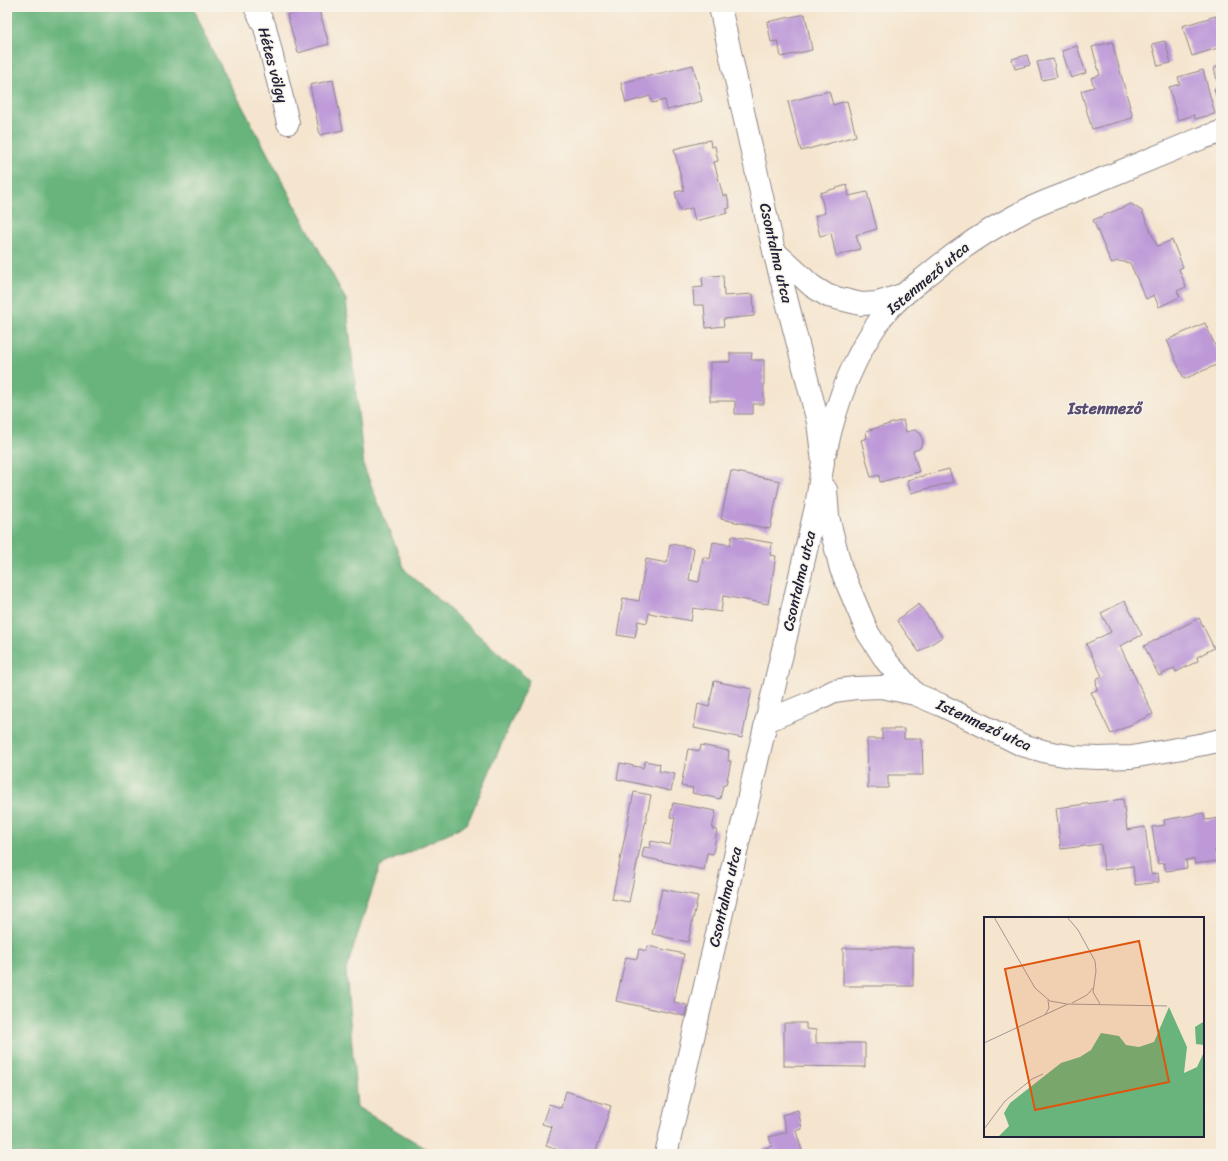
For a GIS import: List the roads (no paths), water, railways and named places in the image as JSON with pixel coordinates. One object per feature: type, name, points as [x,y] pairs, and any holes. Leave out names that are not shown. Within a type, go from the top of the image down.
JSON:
[{"type":"street","name":"Hétes völgy","points":[[255,7],[265,27],[288,123]]},
{"type":"street","name":"Csontalma utca","points":[[666,1154],[816,507],[823,462],[818,422],[774,251],[720,7]]},
{"type":"street","name":"Istenmező utca","points":[[915,694],[886,662],[868,633],[841,569],[834,535],[828,517],[823,462],[836,411],[855,362],[883,316],[905,294],[978,237],[1018,214],[1202,138],[1221,132]]},
{"type":"street","points":[[774,251],[812,286],[828,296],[839,300],[861,304],[878,303],[905,294]]},
{"type":"street","name":"Istenmező utca","points":[[766,720],[812,702],[834,691],[855,688],[882,687],[915,694],[941,705],[1022,745],[1047,752],[1075,757],[1132,757],[1221,740]]},
{"type":"district","name":"Istenmező","points":[[1105,408]]}]
